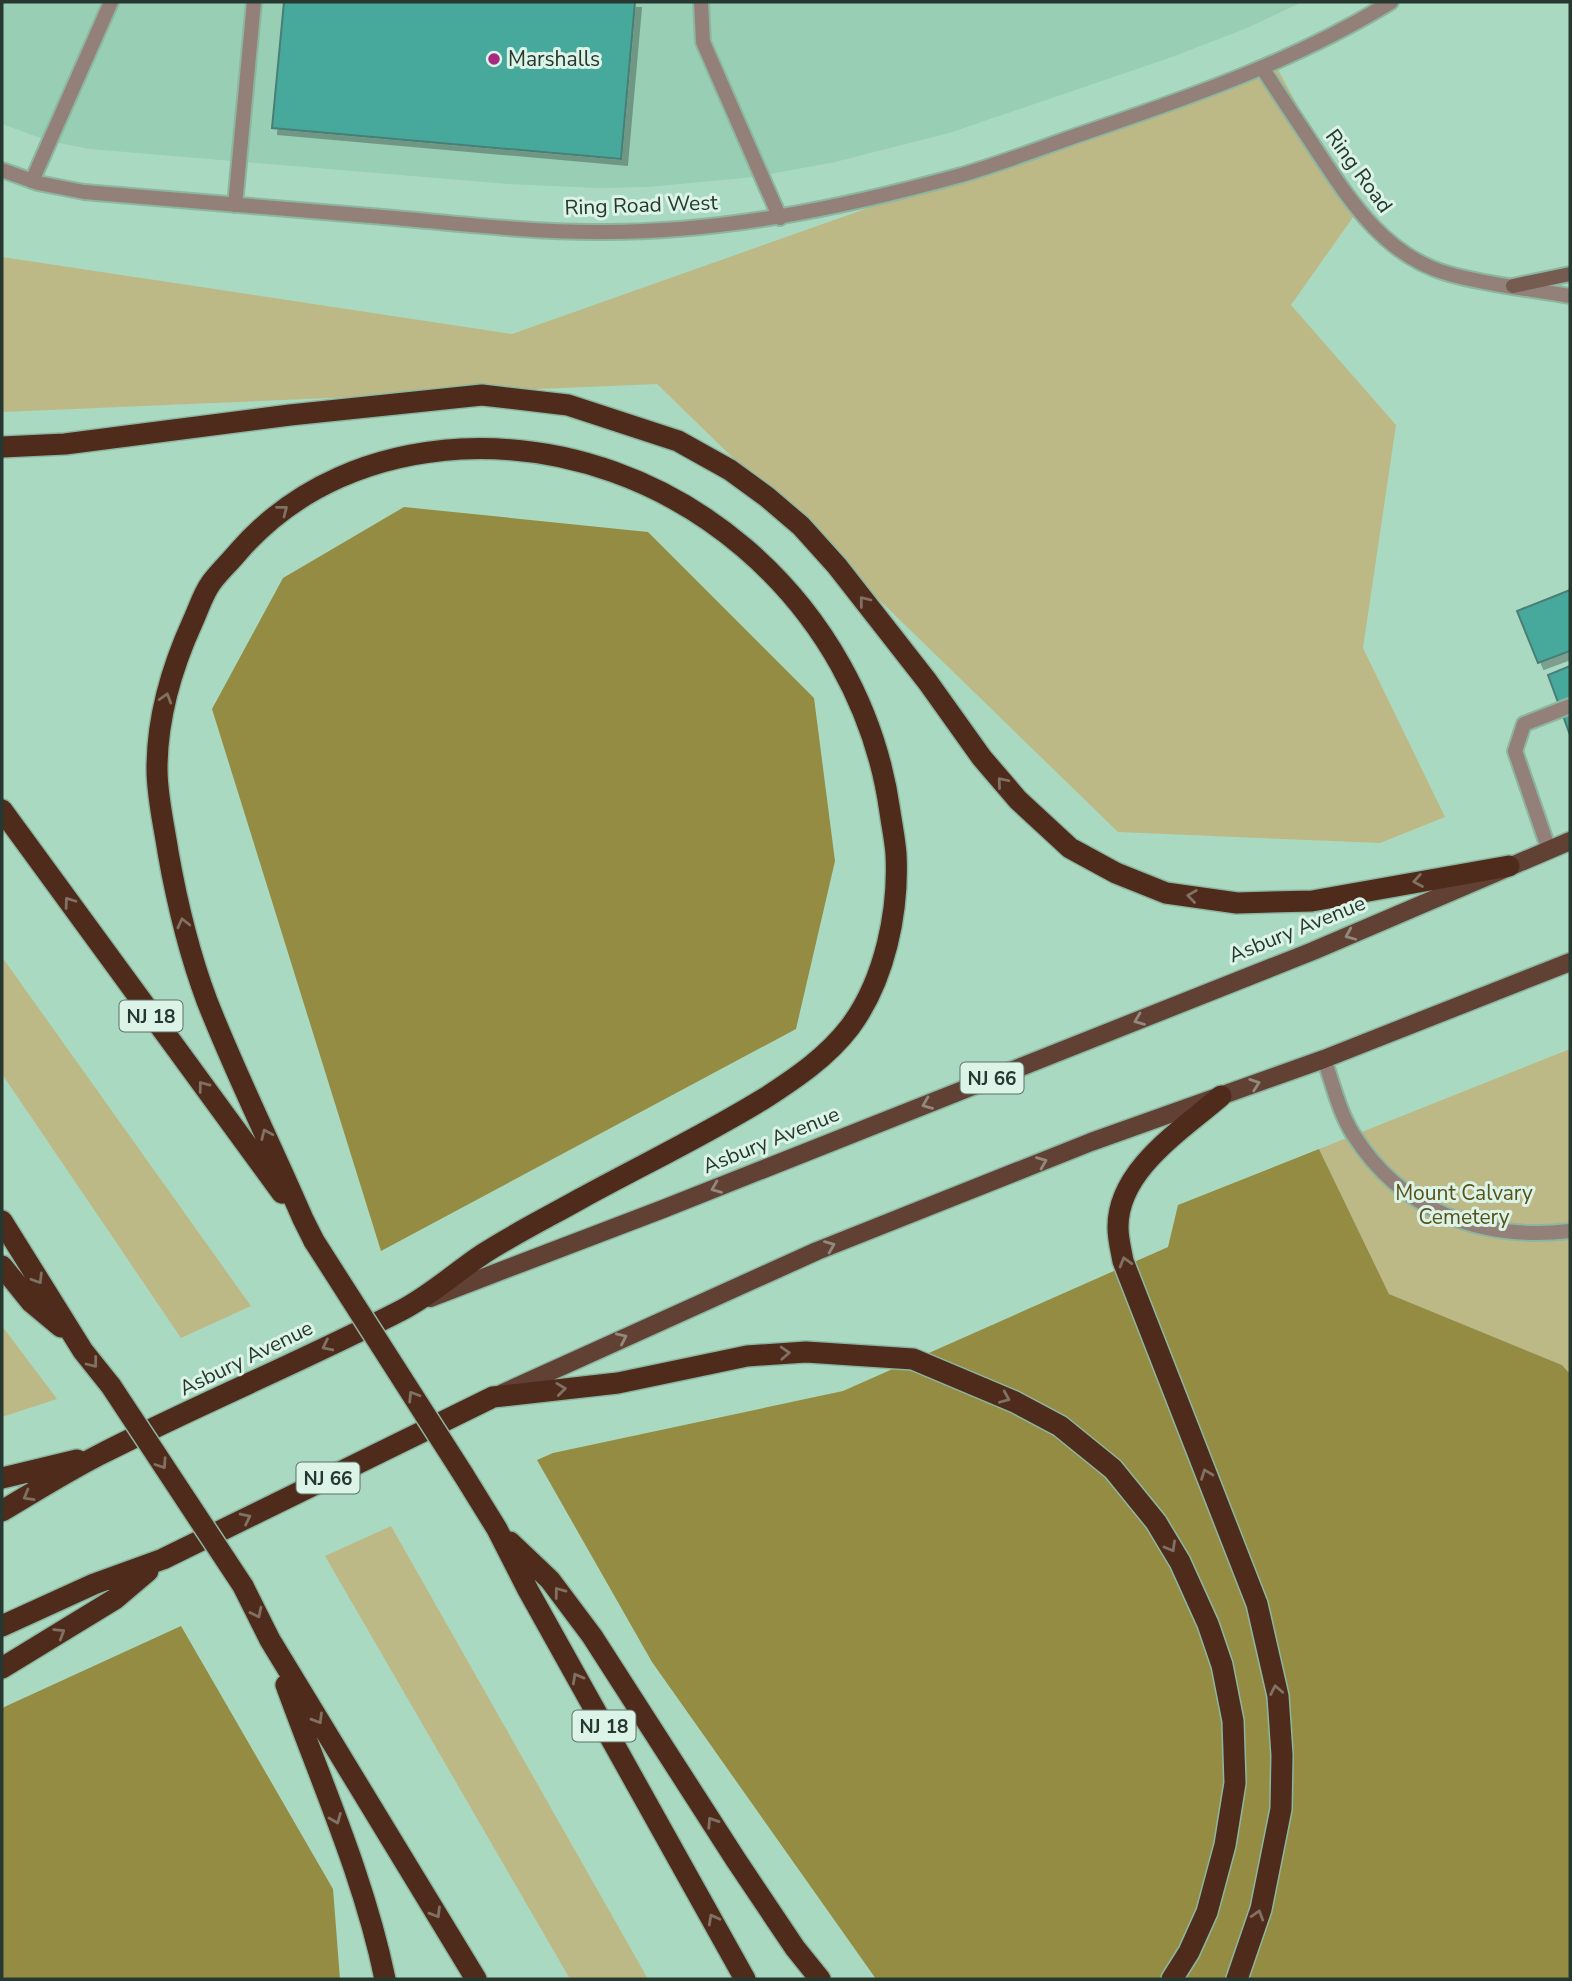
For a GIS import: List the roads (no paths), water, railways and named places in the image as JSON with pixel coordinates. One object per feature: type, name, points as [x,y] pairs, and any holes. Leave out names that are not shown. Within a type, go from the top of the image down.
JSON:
[{"type":"highway","points":[[2,447],[65,444],[290,415],[482,395],[568,405],[678,441],[730,470],[767,496],[802,526],[837,566],[927,681],[982,758],[1018,800],[1070,848],[1116,873],[1166,893],[1237,903],[1312,901],[1509,866]]},
{"type":"highway","points":[[303,1219],[206,999],[186,936],[174,883],[160,804],[157,769],[162,712],[182,645],[209,586],[256,531],[298,499],[344,474],[422,451],[524,449],[578,460],[626,475],[686,507],[734,540],[791,593],[816,623],[838,659],[864,714],[886,784],[896,855],[894,909],[882,959],[870,996],[848,1030],[805,1072],[732,1118],[486,1252],[410,1306]]},
{"type":"highway","name":"NJ 18","points":[[2,810],[303,1219],[314,1241],[497,1529],[527,1590],[745,1979]]},
{"type":"highway","points":[[1222,1096],[1146,1161],[1126,1188],[1118,1230],[1123,1261],[1256,1604],[1278,1696],[1282,1755],[1281,1809],[1261,1909],[1237,1979]]},
{"type":"highway","points":[[2,1221],[76,1339],[111,1386],[243,1586],[270,1640],[476,1979]]},
{"type":"highway","points":[[2,1266],[31,1302],[76,1339]]},
{"type":"highway","name":"Asbury Avenue","points":[[2,1511],[97,1456],[410,1306]]},
{"type":"highway","points":[[493,1397],[618,1383],[747,1356],[806,1352],[913,1359],[1015,1402],[1060,1426],[1113,1469],[1156,1522],[1180,1562],[1208,1624],[1222,1665],[1233,1721],[1235,1783],[1225,1845],[1207,1912],[1189,1952],[1172,1979]]},
{"type":"highway","name":"NJ 66","points":[[2,1626],[94,1584],[163,1559],[493,1397]]},
{"type":"highway","points":[[2,1478],[97,1456]]},
{"type":"highway","points":[[497,1529],[550,1580],[592,1636],[736,1860],[795,1948],[820,1979]]},
{"type":"highway","points":[[2,1668],[115,1599],[163,1559]]},
{"type":"highway","points":[[270,1640],[319,1776],[354,1861],[377,1939],[385,1979]]},
{"type":"main road","name":"Asbury Avenue","points":[[410,1306],[663,1209],[1313,951],[1570,841]]},
{"type":"main road","name":"NJ 66","points":[[493,1397],[817,1251],[1091,1142],[1324,1059],[1570,962]]},
{"type":"street","points":[[32,181],[111,2]]},
{"type":"street","points":[[235,205],[254,2]]},
{"type":"street","points":[[701,2],[703,41],[780,218]]},
{"type":"street","name":"Ring Road West","points":[[2,170],[32,181],[84,192],[505,228],[597,232],[780,218],[844,205],[961,175],[1187,98],[1263,69],[1391,2]]},
{"type":"street","name":"Ring Road","points":[[1263,69],[1352,204],[1370,225],[1408,256],[1447,274],[1570,296]]},
{"type":"street","points":[[1513,286],[1570,274]]},
{"type":"street","points":[[1549,849],[1515,751],[1524,724],[1570,706]]},
{"type":"street","points":[[1324,1059],[1341,1109],[1353,1133],[1376,1166],[1423,1205],[1480,1228],[1546,1234],[1570,1231]]},
{"type":"place","name":"Marshalls","points":[[494,59]]},
{"type":"park label","name":"Mount Calvary Cemetery","points":[[1464,1205]]}]
